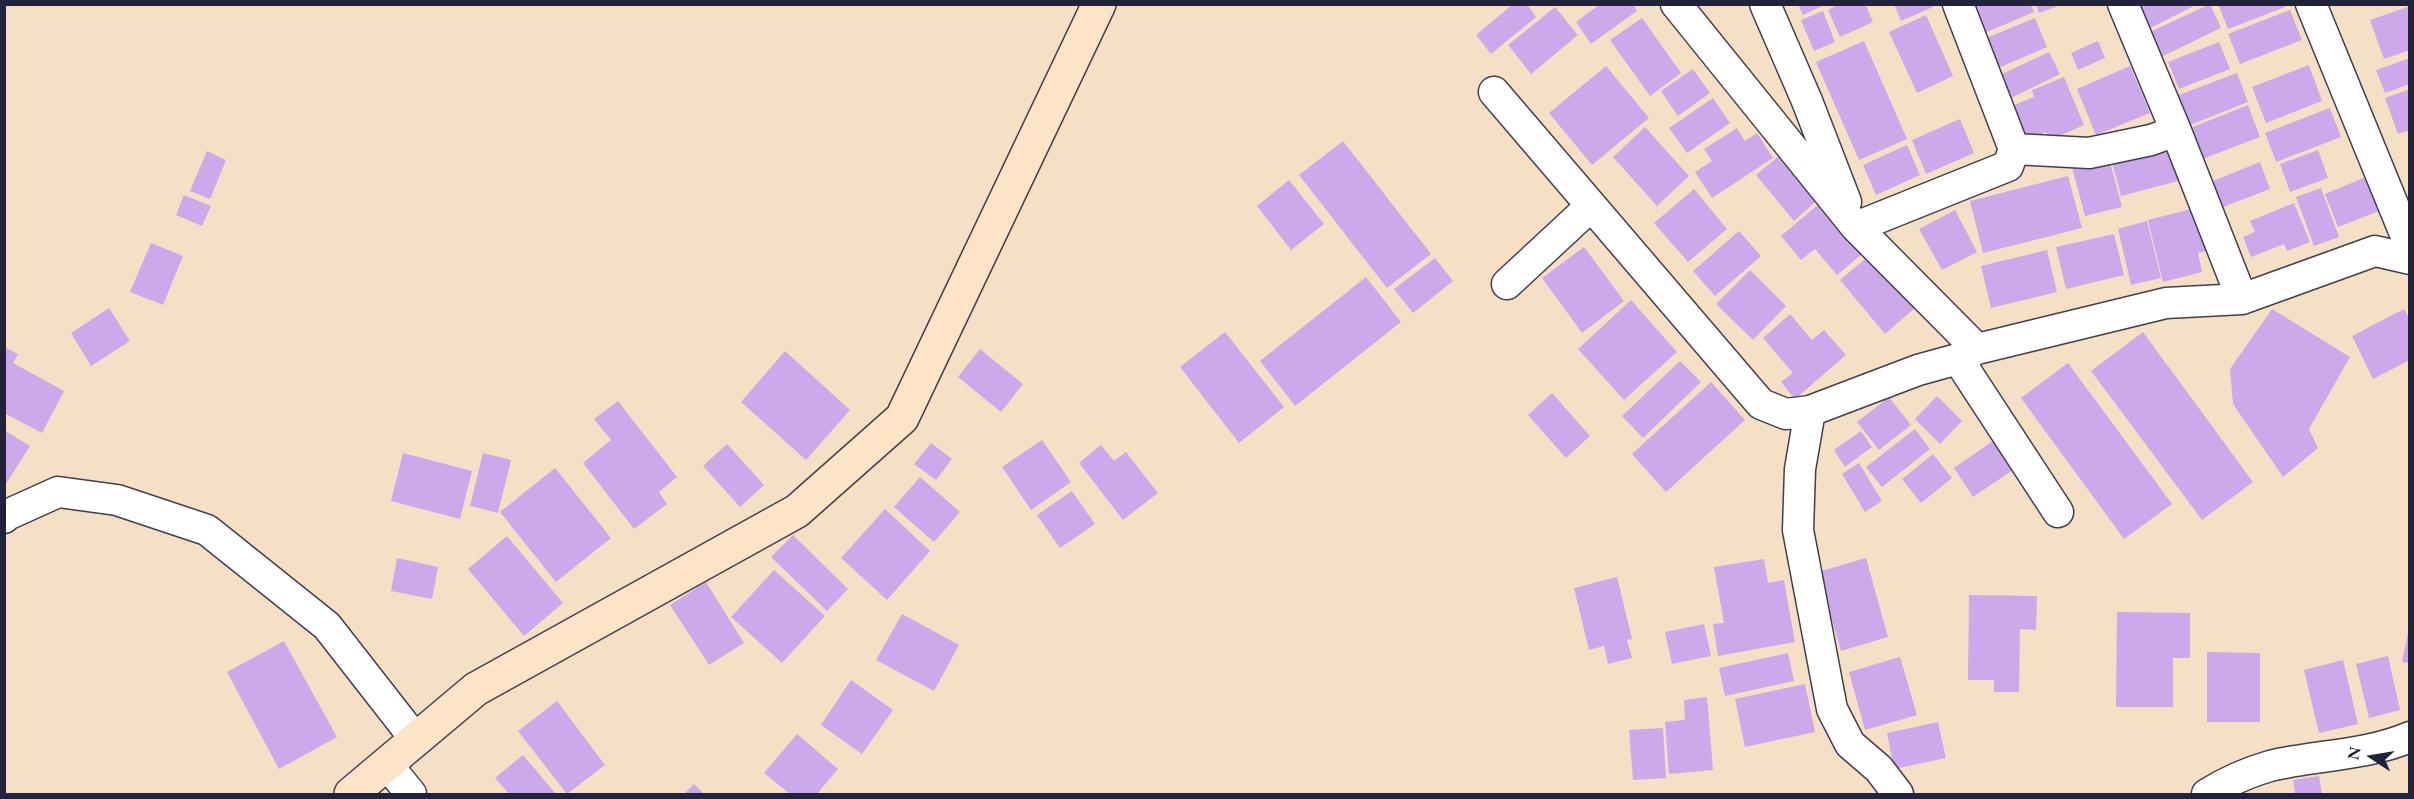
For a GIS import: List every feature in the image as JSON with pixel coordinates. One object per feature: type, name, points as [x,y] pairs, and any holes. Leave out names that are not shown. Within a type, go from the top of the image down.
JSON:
[{"type":"street","points":[[351,795],[476,689],[797,511],[902,418],[1099,4]]},
{"type":"street","points":[[1676,4],[1856,227],[1968,354],[2058,512]]},
{"type":"street","points":[[1765,4],[1807,100],[1856,227]]},
{"type":"street","points":[[1856,227],[2008,166],[2014,149],[1958,4]]},
{"type":"street","points":[[2123,4],[2242,299]]},
{"type":"street","points":[[2311,4],[2409,246]]},
{"type":"street","points":[[1494,93],[1761,404],[1786,414],[1810,411],[1918,370],[1968,354],[2166,303],[2242,299],[2375,251],[2409,259]]},
{"type":"street","points":[[2014,149],[2089,153],[2151,140],[2176,131]]},
{"type":"street","points":[[1507,284],[1591,206]]},
{"type":"street","points":[[1810,411],[1800,469],[1798,530],[1832,709],[1850,744],[1879,770],[1899,795]]},
{"type":"street","points":[[4,518],[58,492],[117,500],[207,530],[327,626],[416,740]]},
{"type":"street","points":[[2207,795],[2219,787],[2269,767],[2355,753],[2409,737]]},
{"type":"street","points":[[386,763],[411,795]]},
{"type":"building","points":[[1513,4],[1527,4],[1536,17],[1491,54],[1476,35]]},
{"type":"building","points":[[1600,4],[1633,4],[1637,11],[1591,44],[1576,22]]},
{"type":"building","points":[[1798,4],[1826,4],[1803,15]]},
{"type":"building","points":[[1839,4],[1865,4],[1873,22],[1840,37],[1828,10]]},
{"type":"building","points":[[1894,4],[1932,4],[1933,7],[1901,21]]},
{"type":"building","points":[[1973,4],[2031,4],[2034,12],[1980,35]]},
{"type":"building","points":[[2036,4],[2061,4],[2061,5],[2039,13]]},
{"type":"building","points":[[2138,4],[2198,4],[2150,28]]},
{"type":"building","points":[[2210,4],[2221,28],[2159,58],[2148,33]]},
{"type":"building","points":[[2218,4],[2284,4],[2285,7],[2228,29]]},
{"type":"building","points":[[2410,6],[2410,50],[2384,59],[2370,20]]},
{"type":"building","points":[[1555,7],[1578,35],[1531,74],[1508,45]]},
{"type":"building","points":[[2290,10],[2302,40],[2240,64],[2228,34]]},
{"type":"building","points":[[1823,11],[1835,42],[1814,51],[1801,20]]},
{"type":"building","points":[[1926,15],[1953,76],[1917,93],[1889,32]]},
{"type":"building","points":[[1642,18],[1681,73],[1650,96],[1610,40]]},
{"type":"building","points":[[2035,18],[2047,47],[1996,69],[1984,39]]},
{"type":"building","points":[[1864,41],[1907,139],[1859,160],[1816,62]]},
{"type":"building","points":[[2098,41],[2105,58],[2078,70],[2071,53]]},
{"type":"building","points":[[2219,42],[2230,69],[2179,89],[2168,62]]},
{"type":"building","points":[[2049,52],[2060,74],[2009,99],[1998,76]]},
{"type":"building","points":[[2410,58],[2410,84],[2385,93],[2376,70]]},
{"type":"building","points":[[2309,65],[2322,101],[2266,123],[2252,87]]},
{"type":"building","points":[[1606,66],[1649,118],[1592,165],[1549,113]]},
{"type":"building","points":[[2130,66],[2150,113],[2096,135],[2077,89]]},
{"type":"building","points":[[1693,69],[1710,93],[1678,116],[1661,91]]},
{"type":"building","points":[[2237,73],[2248,102],[2190,125],[2179,95]]},
{"type":"building","points":[[2064,77],[2084,125],[2050,140],[2046,132],[2023,142],[2009,107],[2034,97],[2032,90]]},
{"type":"building","points":[[2410,89],[2410,130],[2398,134],[2385,98]]},
{"type":"building","points":[[1713,98],[1730,123],[1687,153],[1669,128]]},
{"type":"building","points":[[2248,105],[2260,137],[2200,160],[2188,129]]},
{"type":"building","points":[[2330,108],[2341,137],[2276,162],[2265,133]]},
{"type":"building","points":[[1960,119],[1974,153],[1926,174],[1912,140]]},
{"type":"building","points":[[1645,127],[1689,176],[1657,206],[1613,157]]},
{"type":"building","points":[[1737,128],[1745,141],[1757,133],[1773,158],[1712,198],[1695,172],[1712,161],[1704,149]]},
{"type":"building","points":[[1343,141],[1431,254],[1387,288],[1299,175]]},
{"type":"building","points":[[1907,145],[1920,175],[1876,195],[1863,165]]},
{"type":"building","points":[[2177,145],[2186,179],[2121,196],[2112,162]]},
{"type":"building","points":[[2318,150],[2328,178],[2290,192],[2280,164]]},
{"type":"building","points":[[207,151],[226,160],[210,199],[190,191]]},
{"type":"building","points":[[1785,151],[1822,196],[1794,221],[1756,175]]},
{"type":"building","points":[[2109,158],[2122,207],[2085,216],[2072,167]]},
{"type":"building","points":[[2260,162],[2270,189],[2218,209],[2208,183]]},
{"type":"building","points":[[2068,176],[2082,228],[1983,253],[1970,201]]},
{"type":"building","points":[[2366,177],[2379,211],[2338,227],[2325,194]]},
{"type":"building","points":[[1289,180],[1324,224],[1291,250],[1257,206]]},
{"type":"building","points":[[2321,188],[2339,237],[2314,246],[2296,197]]},
{"type":"building","points":[[1694,189],[1727,229],[1688,262],[1654,223]]},
{"type":"building","points":[[184,195],[211,206],[202,226],[176,215]]},
{"type":"building","points":[[1826,198],[1868,249],[1837,275],[1815,249],[1801,260],[1781,236]]},
{"type":"building","points":[[2294,203],[2310,242],[2287,251],[2284,244],[2251,257],[2243,237],[2255,232],[2250,221]]},
{"type":"building","points":[[2199,207],[2210,250],[2198,253],[2202,272],[2163,282],[2148,220]]},
{"type":"building","points":[[1955,210],[1977,252],[1942,270],[1919,229]]},
{"type":"building","points":[[2147,221],[2161,278],[2131,285],[2118,229]]},
{"type":"building","points":[[1739,231],[1761,256],[1715,296],[1693,271]]},
{"type":"building","points":[[2114,234],[2124,275],[2066,289],[2056,247]]},
{"type":"building","points":[[151,243],[183,256],[163,305],[130,292]]},
{"type":"building","points":[[1584,247],[1624,301],[1582,333],[1542,278]]},
{"type":"building","points":[[2047,250],[2057,292],[1991,308],[1981,266]]},
{"type":"building","points":[[1871,254],[1916,307],[1885,334],[1840,280]]},
{"type":"building","points":[[1435,258],[1453,281],[1413,313],[1394,289]]},
{"type":"building","points":[[1750,270],[1786,306],[1753,340],[1716,304]]},
{"type":"building","points":[[1366,277],[1401,322],[1295,406],[1260,361]]},
{"type":"building","points":[[1631,300],[1677,352],[1624,400],[1578,349]]},
{"type":"building","points":[[109,308],[130,341],[91,366],[71,333]]},
{"type":"building","points":[[2272,309],[2350,357],[2309,429],[2318,448],[2283,477],[2233,404],[2230,369]]},
{"type":"building","points":[[2404,309],[2410,320],[2410,360],[2373,379],[2352,336]]},
{"type":"building","points":[[1790,314],[1812,340],[1824,330],[1846,355],[1795,399],[1781,382],[1793,373],[1763,338]]},
{"type":"building","points":[[1225,332],[1284,407],[1239,443],[1180,367]]},
{"type":"building","points":[[2143,332],[2253,482],[2202,520],[2091,371]]},
{"type":"building","points":[[4,347],[18,354],[13,363],[64,391],[42,433],[4,413]]},
{"type":"building","points":[[980,349],[1023,384],[1001,412],[958,377]]},
{"type":"building","points":[[785,351],[850,410],[806,460],[741,402]]},
{"type":"building","points":[[1680,361],[1701,382],[1643,438],[1622,416]]},
{"type":"building","points":[[2068,363],[2172,504],[2124,539],[2021,398]]},
{"type":"building","points":[[1711,382],[1745,420],[1666,492],[1632,454]]},
{"type":"building","points":[[1552,393],[1590,436],[1566,458],[1528,415]]},
{"type":"building","points":[[1937,396],[1962,421],[1940,444],[1915,419]]},
{"type":"building","points":[[1889,397],[1911,425],[1879,450],[1857,422]]},
{"type":"building","points":[[618,401],[677,477],[659,492],[667,504],[634,529],[583,463],[611,440],[594,419]]},
{"type":"building","points":[[1915,429],[1930,449],[1882,487],[1866,467]]},
{"type":"building","points":[[4,430],[30,446],[4,487]]},
{"type":"building","points":[[1861,431],[1872,447],[1845,467],[1834,450]]},
{"type":"building","points":[[1997,438],[2016,468],[1973,497],[1954,468]]},
{"type":"building","points":[[1042,440],[1071,482],[1031,510],[1002,467]]},
{"type":"building","points":[[931,443],[952,459],[936,480],[914,464]]},
{"type":"building","points":[[727,444],[764,485],[740,507],[703,466]]},
{"type":"building","points":[[1101,445],[1114,461],[1126,452],[1158,493],[1123,520],[1079,463]]},
{"type":"building","points":[[403,453],[472,471],[460,519],[391,501]]},
{"type":"building","points":[[483,453],[511,460],[498,513],[470,506]]},
{"type":"building","points":[[1933,454],[1952,478],[1921,503],[1902,479]]},
{"type":"building","points":[[1859,463],[1882,501],[1865,512],[1842,474]]},
{"type":"building","points":[[555,468],[611,538],[556,582],[500,512]]},
{"type":"building","points":[[920,477],[960,512],[934,542],[894,507]]},
{"type":"building","points":[[1072,491],[1095,524],[1060,548],[1037,515]]},
{"type":"building","points":[[885,509],[930,551],[887,600],[841,558]]},
{"type":"building","points":[[793,535],[848,589],[827,611],[771,557]]},
{"type":"building","points":[[507,536],[563,603],[524,636],[468,569]]},
{"type":"building","points":[[397,558],[438,567],[432,599],[391,591]]},
{"type":"building","points":[[1866,558],[1888,637],[1841,651],[1818,572]]},
{"type":"building","points":[[1764,559],[1768,583],[1784,580],[1795,642],[1718,656],[1713,624],[1724,623],[1714,567]]},
{"type":"building","points":[[774,570],[825,616],[782,663],[731,617]]},
{"type":"building","points":[[1617,577],[1632,639],[1627,640],[1632,658],[1608,664],[1604,646],[1589,650],[1574,588]]},
{"type":"building","points":[[706,582],[744,643],[709,665],[670,605]]},
{"type":"building","points":[[1969,595],[2037,596],[2036,630],[2020,629],[2019,692],[1994,692],[1994,680],[1968,680]]},
{"type":"building","points":[[2117,612],[2190,613],[2190,658],[2173,658],[2173,707],[2116,707]]},
{"type":"building","points":[[902,614],[959,645],[934,691],[876,660]]},
{"type":"building","points":[[1704,624],[1711,656],[1672,664],[1665,632]]},
{"type":"building","points":[[2408,633],[2410,633],[2410,663],[2402,662]]},
{"type":"building","points":[[284,641],[337,737],[279,769],[227,672]]},
{"type":"building","points":[[2207,652],[2260,653],[2260,722],[2207,722]]},
{"type":"building","points":[[1788,653],[1794,681],[1725,696],[1719,668]]},
{"type":"building","points":[[2388,656],[2400,710],[2369,718],[2356,664]]},
{"type":"building","points":[[1900,657],[1917,715],[1865,730],[1849,672]]},
{"type":"building","points":[[2343,660],[2358,724],[2319,733],[2304,670]]},
{"type":"building","points":[[851,680],[893,710],[862,754],[821,725]]},
{"type":"building","points":[[1805,684],[1815,732],[1745,747],[1735,699]]},
{"type":"building","points":[[1707,697],[1713,770],[1669,774],[1665,722],[1685,720],[1684,700]]},
{"type":"building","points":[[557,701],[605,765],[567,794],[518,731]]},
{"type":"building","points":[[1938,722],[1946,758],[1894,769],[1887,733]]},
{"type":"building","points":[[1663,728],[1666,778],[1633,780],[1629,730]]},
{"type":"building","points":[[797,734],[838,769],[817,794],[790,794],[764,773]]},
{"type":"building","points":[[523,755],[556,794],[509,794],[495,778]]},
{"type":"building","points":[[2319,776],[2322,794],[2295,794],[2293,780]]},
{"type":"building","points":[[694,784],[704,794],[684,794]]}]
